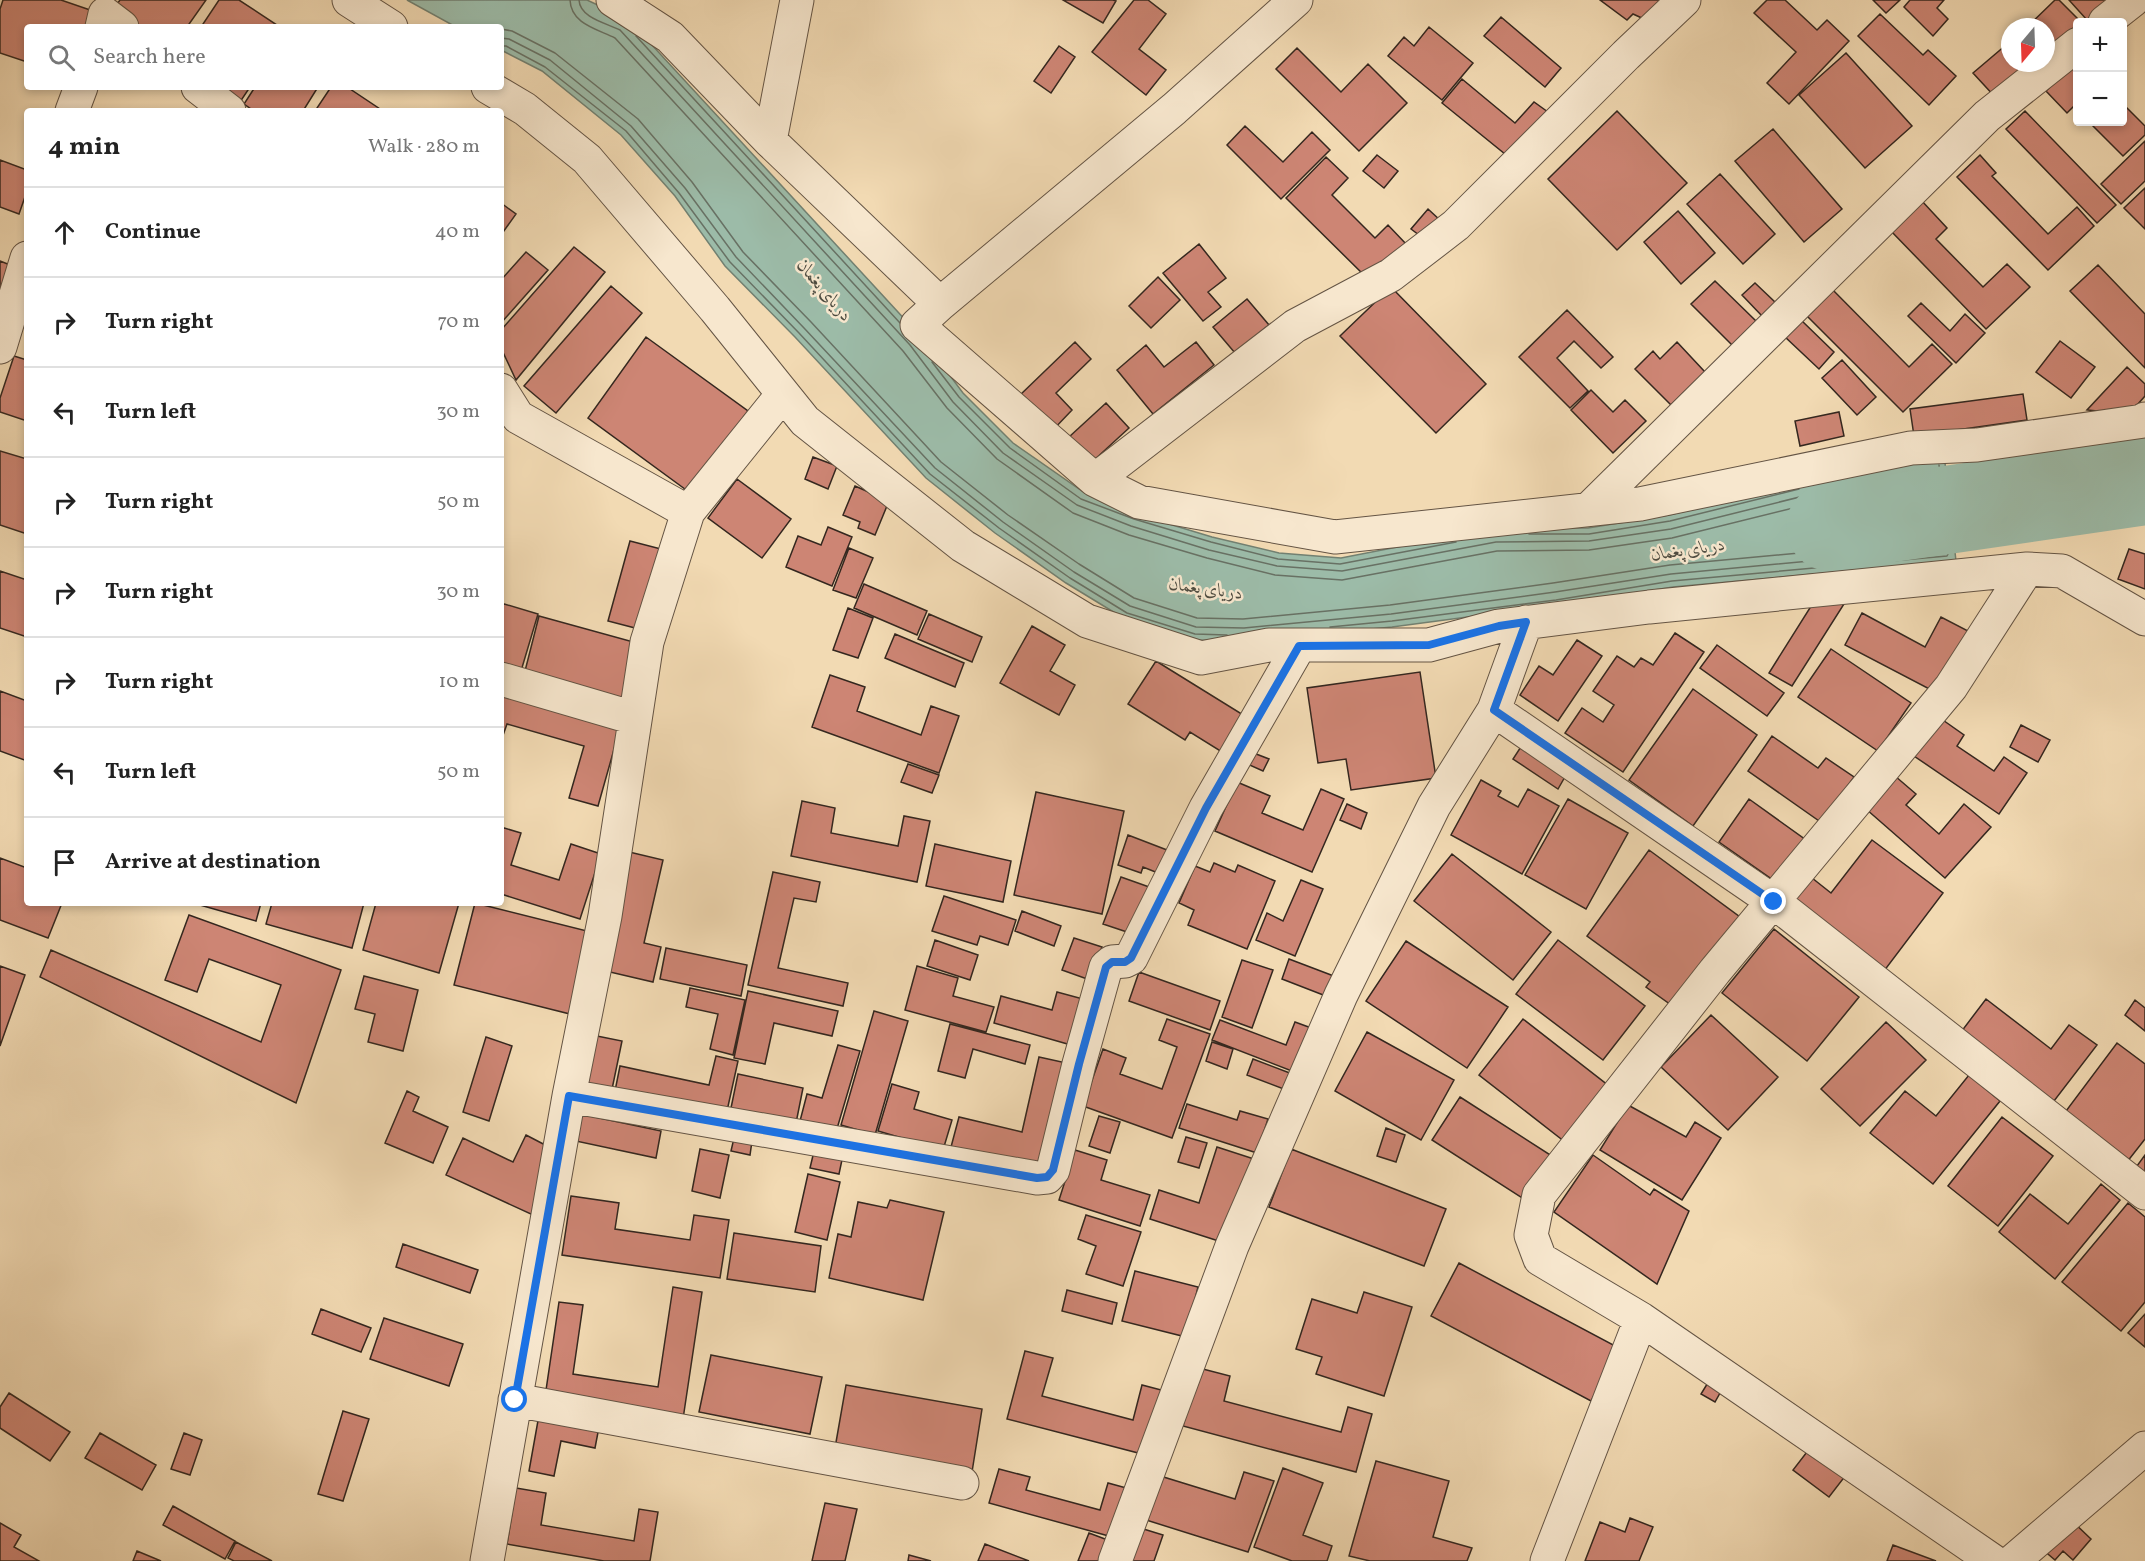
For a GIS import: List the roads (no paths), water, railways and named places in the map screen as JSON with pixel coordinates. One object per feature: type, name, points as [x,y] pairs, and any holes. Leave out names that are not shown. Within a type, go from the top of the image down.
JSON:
[{"type":"street","points":[[349,0],[385,24]]},
{"type":"street","points":[[613,0],[670,37],[770,141],[940,304]]},
{"type":"street","points":[[770,141],[797,0]]},
{"type":"street","points":[[1296,0],[1174,109],[917,325],[1095,480],[1139,502],[1335,537],[1640,504],[1911,448],[1977,446],[2143,421],[2145,418]]},
{"type":"street","points":[[1095,480],[1295,326],[1390,275],[1456,225],[1617,63],[1684,0]]},
{"type":"street","points":[[2110,18],[2133,0]]},
{"type":"street","points":[[1589,509],[1987,116],[2073,48]]},
{"type":"street","points":[[73,108],[80,90]]},
{"type":"street","points":[[202,90],[225,108]]},
{"type":"street","points":[[493,90],[525,110],[587,159],[715,309],[805,421],[963,546],[1087,621],[1201,658],[1269,645],[1429,645],[1499,626],[1526,622],[1649,607],[2027,569],[2062,571],[2145,619]]},
{"type":"street","points":[[0,345],[24,268]]},
{"type":"street","points":[[504,394],[519,417],[688,512]]},
{"type":"street","points":[[487,1561],[569,1096],[604,916],[647,642],[688,512],[783,394]]},
{"type":"street","points":[[1993,1561],[1641,1319],[1540,1259],[1531,1235],[1539,1195],[1715,971],[1951,687],[2027,569]]},
{"type":"street","points":[[1115,1561],[1232,1246],[1341,995],[1434,806],[1494,710],[1526,622]]},
{"type":"street","points":[[569,1096],[1037,1178],[1047,1177],[1053,1170],[1106,967],[1112,962],[1125,962],[1131,958],[1206,808],[1299,646]]},
{"type":"street","points":[[504,680],[634,718]]},
{"type":"street","points":[[1494,710],[1774,902],[2145,1193]]},
{"type":"street","points":[[1547,1561],[1641,1319]]},
{"type":"street","points":[[515,1400],[962,1483]]},
{"type":"street","points":[[2013,1561],[2145,1448]]},
{"type":"water","points":[[407,0],[587,0],[628,19],[921,337],[963,393],[1013,443],[1085,493],[1136,514],[1212,537],[1279,553],[1341,558],[1495,528],[1588,528],[1669,515],[1850,471],[1944,454],[1956,561],[1673,587],[1392,627],[1244,641],[1194,640],[1125,619],[1066,583],[995,533],[926,478],[795,337],[725,266],[675,196],[621,135],[542,71],[504,52],[504,24],[451,24]]},
{"type":"waterway","name":"دریای پغمان","points":[[1830,527],[2145,481]]}]
